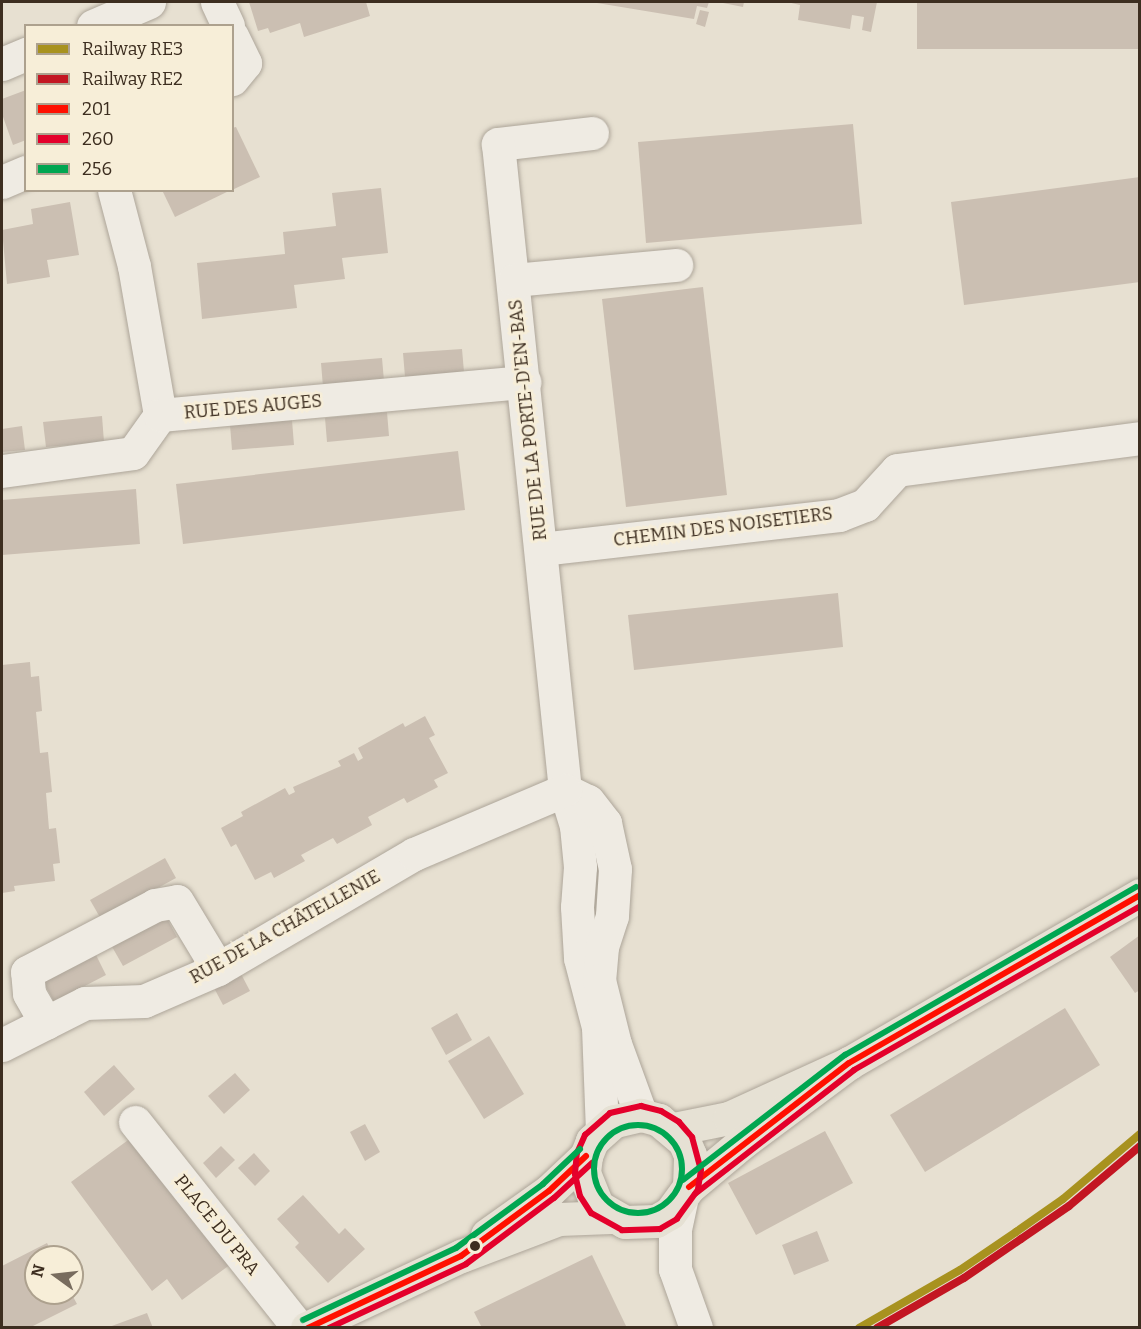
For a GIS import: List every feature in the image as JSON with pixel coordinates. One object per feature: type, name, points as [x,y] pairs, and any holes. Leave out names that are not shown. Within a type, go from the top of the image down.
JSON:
[{"type":"main road","points":[[461,1256],[549,1191],[614,1121],[641,1115],[674,1129],[729,1118],[849,1063],[1140,895]]},
{"type":"main road","points":[[308,1328],[461,1256],[559,1220],[656,1221],[685,1194],[849,1063]]},
{"type":"main road","points":[[674,1129],[690,1155],[685,1194]]},
{"type":"main road","points":[[594,1142],[588,1191],[618,1219]]},
{"type":"street","points":[[98,24],[149,2]]},
{"type":"street","points":[[218,2],[227,24]]},
{"type":"street","points":[[234,40],[244,63],[234,76]]},
{"type":"street","points":[[2,64],[24,55]]},
{"type":"street","name":"RUE DE LA PORTE-D'EN-BAS","points":[[592,133],[498,144],[525,382],[565,790],[577,837],[580,957],[598,1028],[594,1142]]},
{"type":"street","points":[[2,182],[24,172]]},
{"type":"street","points":[[115,192],[134,266],[160,415]]},
{"type":"street","points":[[514,280],[676,265]]},
{"type":"street","name":"RUE DES AUGES","points":[[2,471],[134,453],[160,415],[525,382]]},
{"type":"street","name":"CHEMIN DES NOISETIERS","points":[[541,549],[839,515],[865,505],[897,470],[1140,438]]},
{"type":"street","points":[[565,790],[588,801],[605,823],[615,869],[612,916],[602,948],[599,980],[615,1044],[641,1115]]},
{"type":"street","name":"RUE DE LA CHÂTELLENIE","points":[[2,1045],[85,1004],[144,1001],[219,969],[414,854],[565,790]]},
{"type":"street","points":[[46,1023],[29,993],[27,972],[155,905],[177,901],[219,969]]},
{"type":"street","name":"PLACE DU PRA","points":[[135,1122],[299,1328]]},
{"type":"street","points":[[685,1194],[675,1229],[675,1269],[696,1328]]},
{"type":"street","points":[[618,1219],[657,1247],[675,1269]]},
{"type":"building","points":[[249,2],[366,2],[370,16],[304,37],[300,23],[270,33],[268,28],[258,31]]},
{"type":"building","points":[[709,2],[707,8],[697,6],[694,19],[597,3]]},
{"type":"building","points":[[718,2],[744,2],[743,7]]},
{"type":"building","points":[[787,2],[877,2],[871,32],[862,30],[864,17],[852,15],[850,29],[798,20],[800,5]]},
{"type":"building","points":[[917,2],[1140,2],[1140,49],[917,49]]},
{"type":"building","points":[[700,10],[709,12],[705,27],[696,24]]},
{"type":"building","points":[[24,91],[24,141],[13,145],[2,114],[2,99]]},
{"type":"building","points":[[853,124],[862,224],[646,243],[638,142]]},
{"type":"building","points":[[236,127],[260,177],[234,189],[234,128]]},
{"type":"building","points":[[1140,177],[1140,282],[964,305],[951,202]]},
{"type":"building","points":[[381,188],[388,253],[342,258],[345,279],[294,285],[297,308],[202,319],[197,263],[285,254],[283,232],[336,226],[332,193]]},
{"type":"building","points":[[163,192],[227,192],[175,217]]},
{"type":"building","points":[[70,202],[79,255],[47,260],[50,277],[7,284],[2,230],[33,224],[31,209]]},
{"type":"building","points":[[703,287],[727,495],[626,507],[602,299]]},
{"type":"building","points":[[462,349],[464,372],[405,377],[403,353]]},
{"type":"building","points":[[382,358],[384,381],[323,387],[321,363]]},
{"type":"building","points":[[387,412],[389,436],[327,442],[325,418]]},
{"type":"building","points":[[102,416],[104,442],[46,447],[43,422]]},
{"type":"building","points":[[292,420],[294,445],[232,450],[230,425]]},
{"type":"building","points":[[22,426],[25,450],[2,452],[2,429]]},
{"type":"building","points":[[458,451],[465,510],[183,544],[176,484]]},
{"type":"building","points":[[136,489],[140,544],[2,555],[2,500]]},
{"type":"building","points":[[838,593],[843,647],[634,670],[628,615]]},
{"type":"building","points":[[30,662],[31,677],[39,676],[42,711],[36,712],[40,753],[48,752],[52,792],[46,793],[49,829],[56,828],[60,863],[53,864],[55,881],[14,886],[15,891],[2,893],[2,665]]},
{"type":"building","points":[[425,716],[435,735],[429,738],[448,773],[434,780],[438,787],[407,803],[404,798],[368,817],[372,825],[337,844],[333,838],[301,855],[305,861],[274,878],[271,872],[255,880],[236,844],[231,847],[221,828],[243,816],[241,812],[285,788],[289,795],[295,792],[293,787],[341,766],[338,761],[354,753],[358,761],[363,758],[358,748],[403,723],[405,727]]},
{"type":"building","points":[[165,858],[176,878],[101,919],[90,900]]},
{"type":"building","points":[[165,915],[177,937],[123,966],[111,945]]},
{"type":"building","points":[[1140,935],[1140,990],[1135,993],[1110,957]]},
{"type":"building","points":[[94,951],[106,975],[54,1002],[42,979]]},
{"type":"building","points":[[240,972],[250,991],[223,1005],[213,986]]},
{"type":"building","points":[[1065,1008],[1100,1065],[925,1172],[890,1115]]},
{"type":"building","points":[[457,1013],[472,1040],[446,1055],[431,1028]]},
{"type":"building","points":[[489,1036],[524,1094],[484,1119],[448,1061]]},
{"type":"building","points":[[114,1065],[135,1089],[104,1116],[84,1092]]},
{"type":"building","points":[[235,1073],[250,1090],[224,1114],[208,1096]]},
{"type":"building","points":[[365,1124],[380,1152],[365,1161],[350,1132]]},
{"type":"building","points":[[825,1131],[853,1183],[756,1235],[728,1183]]},
{"type":"building","points":[[135,1135],[231,1264],[182,1300],[167,1279],[152,1291],[71,1182]]},
{"type":"building","points":[[221,1146],[235,1160],[216,1178],[203,1163]]},
{"type":"building","points":[[254,1153],[270,1171],[255,1186],[238,1168]]},
{"type":"building","points":[[303,1195],[339,1234],[345,1228],[365,1249],[328,1283],[295,1247],[299,1243],[277,1219]]},
{"type":"building","points":[[817,1231],[829,1261],[794,1275],[782,1245]]},
{"type":"building","points":[[24,1255],[24,1305],[75,1305],[29,1328],[2,1328],[2,1266]]},
{"type":"building","points":[[592,1255],[627,1328],[482,1328],[474,1312]]},
{"type":"building","points":[[147,1313],[153,1328],[109,1328],[109,1327]]},
{"type":"rail line","name":"RE3","points":[[859,1328],[960,1270],[1016,1232],[1063,1199],[1140,1134]]},
{"type":"rail line","name":"RE2","points":[[877,1328],[964,1278],[1069,1206],[1140,1146]]},
{"type":"transit line","name":"256","points":[[683,1180],[845,1055],[1136,887]]},
{"type":"transit line","name":"201","points":[[689,1187],[849,1063],[1140,895]]},
{"type":"transit line","name":"260","points":[[695,1194],[854,1070],[1140,906]]},
{"type":"transit line","name":"260","points":[[697,1191],[677,1219],[660,1229],[622,1230],[591,1213],[580,1196],[575,1174],[577,1153],[585,1135],[610,1113],[641,1106],[661,1111],[679,1122],[692,1137],[701,1170],[698,1189]]},
{"type":"transit line","name":"256","points":[[638,1125],[655,1129],[669,1138],[678,1152],[682,1169],[678,1186],[669,1200],[655,1209],[638,1213],[621,1209],[607,1200],[598,1186],[594,1169],[598,1152],[607,1138],[621,1129],[638,1125]]},
{"type":"transit line","name":"256","points":[[303,1320],[456,1248],[543,1184],[580,1149]]},
{"type":"transit line","name":"201","points":[[308,1328],[461,1256],[549,1191],[586,1156]]},
{"type":"transit line","name":"260","points":[[329,1328],[466,1264],[554,1198],[592,1163]]}]
